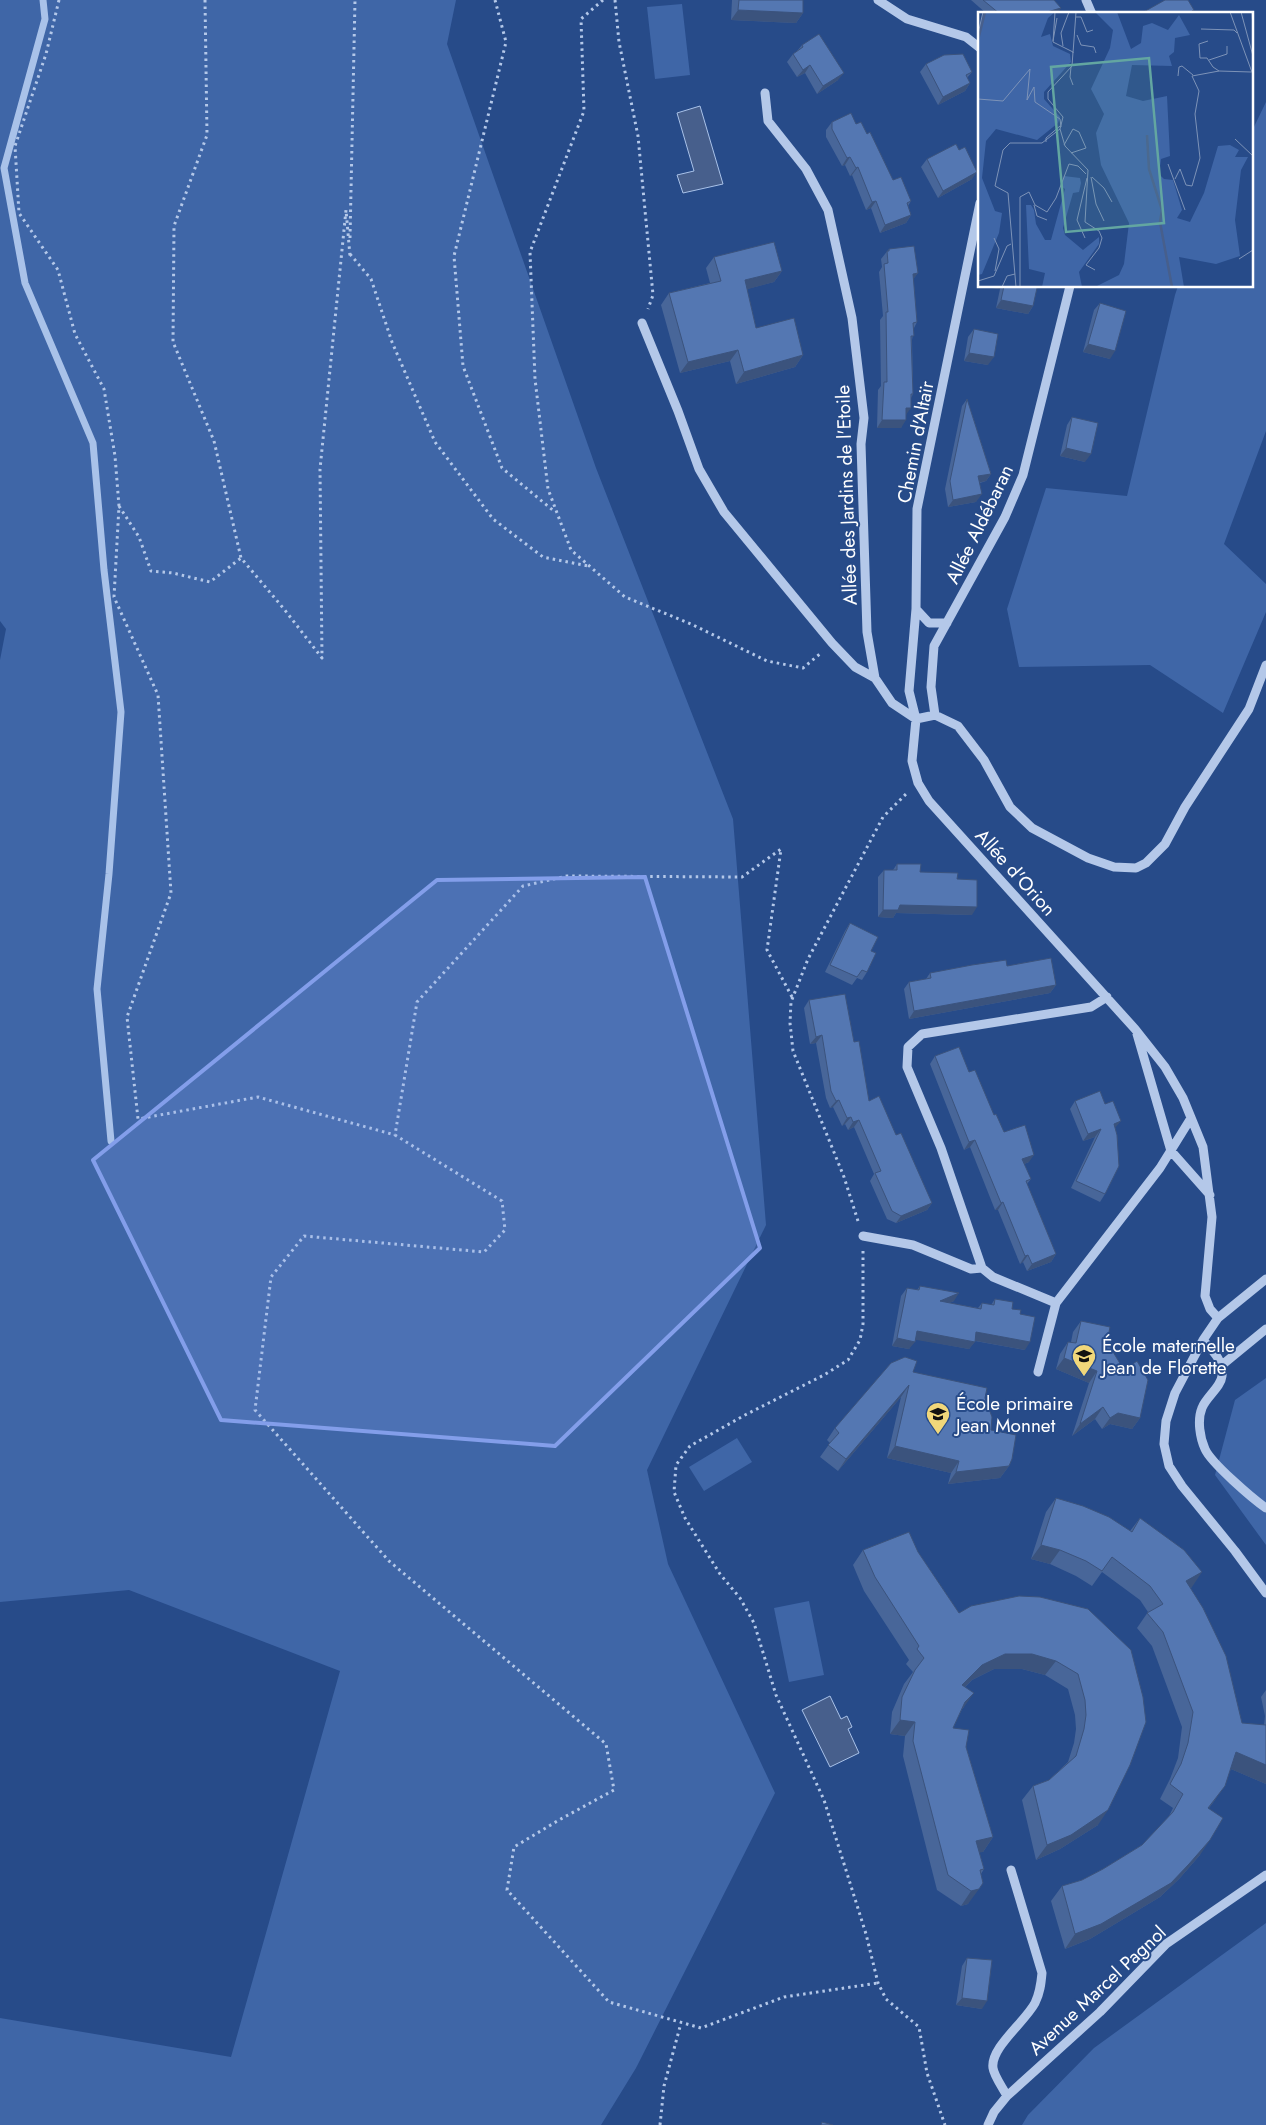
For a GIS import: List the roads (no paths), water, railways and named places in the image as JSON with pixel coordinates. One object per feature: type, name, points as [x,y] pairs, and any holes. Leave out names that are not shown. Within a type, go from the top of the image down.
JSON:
[{"type":"street","points":[[878,0],[908,19],[966,38],[978,47]]},
{"type":"street","points":[[1086,0],[1091,12]]},
{"type":"street","name":"Allée des Jardins de l'Etoile","points":[[765,93],[768,121],[806,169],[828,210],[852,318],[864,418],[861,463],[867,623],[875,678]]},
{"type":"street","name":"Chemin d'Altaïr","points":[[916,719],[909,691],[916,609],[917,509],[978,214]]},
{"type":"street","name":"Allée Aldébaran","points":[[935,715],[931,687],[934,646],[1005,517],[1023,475],[1070,288]]},
{"type":"street","points":[[642,323],[699,468],[724,512],[832,643],[855,667],[875,678],[892,703],[916,719],[935,715],[958,726],[984,760],[1010,807],[1032,828],[1088,858],[1114,868],[1136,868],[1146,863],[1165,844],[1185,807],[1249,709],[1266,665]]},
{"type":"street","points":[[916,609],[929,623],[947,623]]},
{"type":"street","name":"Allée d'Orion","points":[[916,719],[912,761],[918,783],[929,801],[1136,1029],[1165,1067],[1183,1098],[1203,1147],[1212,1217],[1205,1296],[1210,1309],[1218,1318]]},
{"type":"street","points":[[1056,1304],[993,1277],[982,1268],[941,1148],[907,1067],[908,1047],[922,1034],[1091,1007],[1107,997]]},
{"type":"street","name":"Allée d'Orion","points":[[1136,1029],[1171,1151],[1210,1195]]},
{"type":"street","points":[[1038,1372],[1056,1304],[1160,1168],[1191,1118]]},
{"type":"street","points":[[863,1236],[914,1245],[970,1269],[982,1268]]},
{"type":"street","points":[[1266,1279],[1218,1318],[1203,1340],[1186,1370],[1166,1421],[1164,1444],[1169,1466],[1182,1486],[1266,1593]]},
{"type":"street","points":[[1222,1365],[1266,1329]]},
{"type":"street","points":[[1203,1340],[1215,1352],[1222,1365],[1222,1378],[1202,1408],[1199,1424],[1206,1451],[1254,1500],[1266,1508]]},
{"type":"street","points":[[1007,2096],[992,2068],[994,2056],[1001,2044],[1021,2024],[1034,2004],[1041,1990],[1042,1973],[1011,1870]]},
{"type":"street","name":"Avenue Marcel Pagnol","points":[[988,2125],[994,2112],[1007,2096],[1100,2012],[1166,1944],[1266,1875]]},
{"type":"waterway","points":[[43,0],[45,19],[4,168],[25,283],[93,443],[104,570],[121,712],[109,874],[97,989],[111,1141]]},
{"type":"place","name":"École maternelle Jean de Florette","points":[[1084,1377]]},
{"type":"place","name":"École primaire Jean Monnet","points":[[938,1435]]}]
